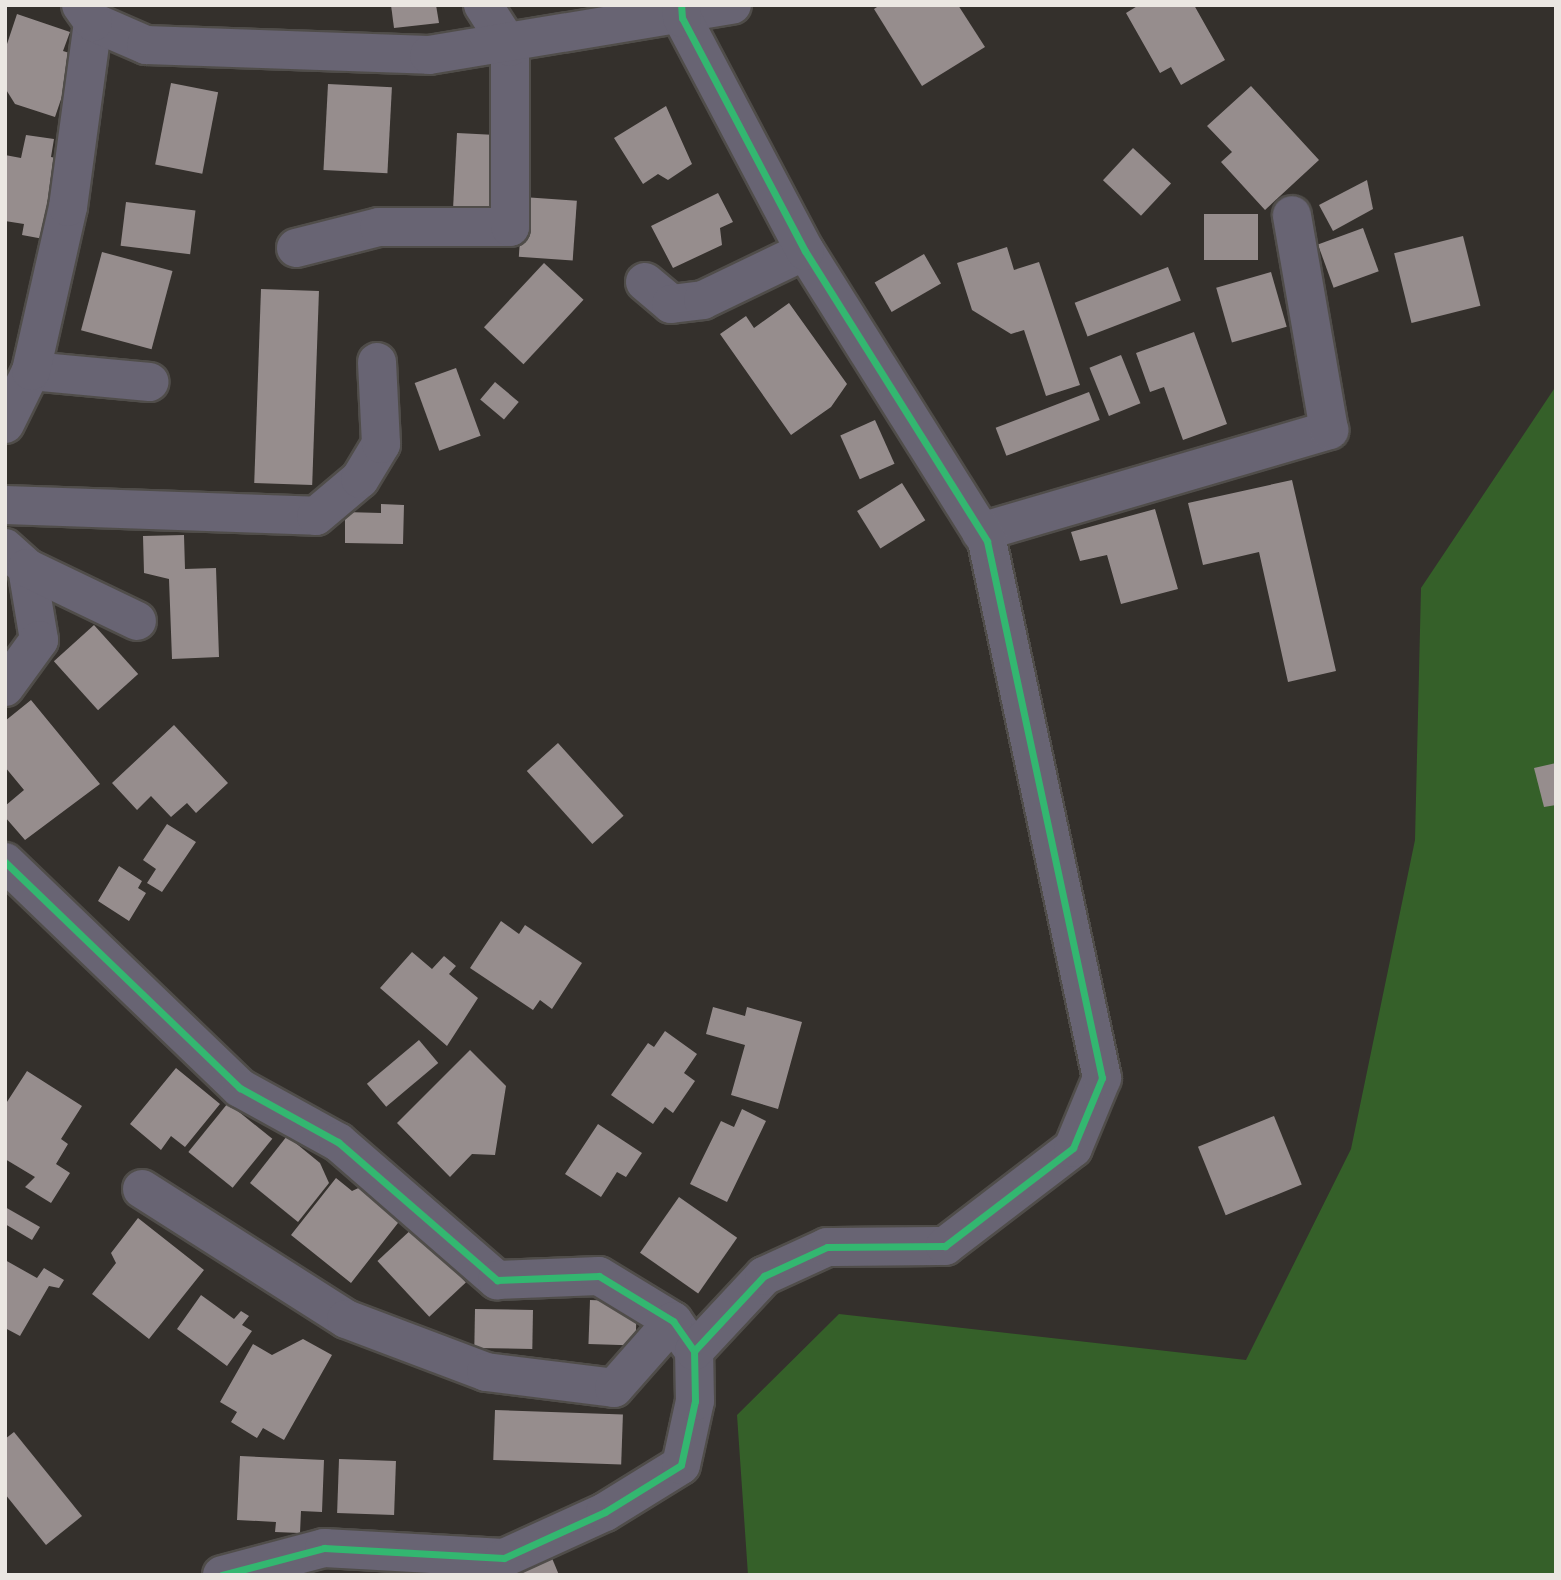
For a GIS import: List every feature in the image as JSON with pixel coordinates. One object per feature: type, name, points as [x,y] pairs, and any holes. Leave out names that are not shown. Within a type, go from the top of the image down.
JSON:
[{"type":"street","points":[[296,248],[379,227],[510,227],[510,47],[483,5]]},
{"type":"street","points":[[5,424],[31,371],[68,207],[87,14],[146,45],[429,55],[510,47],[682,12],[732,5]]},
{"type":"street","points":[[142,1189],[346,1319],[486,1372],[614,1388],[764,1276],[827,1247],[944,1246],[1073,1149],[1102,1079],[981,532],[805,251],[682,12]]},
{"type":"street","points":[[981,532],[1329,430],[1292,215]]},
{"type":"street","points":[[645,282],[671,304],[703,300],[805,251]]},
{"type":"street","points":[[5,505],[316,516],[360,479],[381,444],[377,362]]},
{"type":"street","points":[[31,371],[149,382]]},
{"type":"street","points":[[16,558],[137,621]]},
{"type":"street","points":[[5,687],[39,640],[16,558]]},
{"type":"street","points":[[5,862],[240,1088],[338,1142],[497,1280],[599,1276],[683,1336],[695,1401],[681,1465],[605,1513],[504,1558],[324,1561],[222,1575]]},
{"type":"green space","points":[[1556,386],[1556,1575],[748,1575],[737,1415],[839,1314],[1246,1360],[1351,1149],[1415,840],[1421,588]]},
{"type":"building","points":[[391,5],[436,5],[439,23],[394,28]]},
{"type":"building","points":[[880,5],[958,5],[985,47],[922,86],[874,9]]},
{"type":"building","points":[[1139,5],[1194,5],[1225,60],[1181,85],[1171,67],[1160,73],[1126,13]]},
{"type":"building","points":[[17,14],[70,32],[63,51],[76,55],[55,117],[15,104],[5,88],[5,50]]},
{"type":"building","points":[[171,83],[218,92],[202,174],[155,164]]},
{"type":"building","points":[[328,84],[392,87],[387,173],[323,170]]},
{"type":"building","points":[[1251,86],[1319,160],[1265,210],[1221,162],[1232,152],[1207,126]]},
{"type":"building","points":[[666,106],[692,164],[668,180],[658,174],[643,184],[614,138]]},
{"type":"building","points":[[457,133],[501,135],[497,210],[453,208]]},
{"type":"building","points":[[26,135],[54,139],[51,157],[61,159],[49,240],[22,235],[24,224],[5,221],[5,155],[21,158]]},
{"type":"building","points":[[1133,148],[1171,183],[1141,216],[1103,180]]},
{"type":"building","points":[[1367,180],[1373,209],[1333,231],[1319,205]]},
{"type":"building","points":[[718,193],[733,222],[720,228],[722,245],[673,268],[651,226]]},
{"type":"building","points":[[523,197],[577,201],[573,261],[519,257]]},
{"type":"building","points":[[126,202],[195,211],[190,254],[121,246]]},
{"type":"building","points":[[1204,214],[1258,214],[1258,260],[1204,260]]},
{"type":"building","points":[[1363,228],[1379,271],[1334,288],[1318,244]]},
{"type":"building","points":[[1463,236],[1480,306],[1412,323],[1394,253]]},
{"type":"building","points":[[1007,247],[1014,270],[1039,262],[1080,385],[1046,396],[1024,330],[1011,334],[972,310],[957,263]]},
{"type":"building","points":[[102,252],[173,271],[152,349],[81,330]]},
{"type":"building","points":[[924,254],[941,283],[892,312],[875,282]]},
{"type":"building","points":[[544,263],[583,300],[523,364],[484,327]]},
{"type":"building","points":[[1168,267],[1181,301],[1088,336],[1075,303]]},
{"type":"building","points":[[1271,272],[1287,327],[1232,343],[1216,288]]},
{"type":"building","points":[[261,289],[319,291],[312,485],[254,483]]},
{"type":"building","points":[[789,303],[847,384],[831,407],[791,435],[720,334],[746,316],[754,328]]},
{"type":"building","points":[[1194,332],[1227,424],[1183,440],[1164,387],[1150,392],[1136,353]]},
{"type":"building","points":[[1121,355],[1140,403],[1109,416],[1089,368]]},
{"type":"building","points":[[456,368],[481,436],[439,451],[415,383]]},
{"type":"building","points":[[495,382],[519,402],[504,420],[480,400]]},
{"type":"building","points":[[1089,392],[1100,420],[1006,456],[996,428]]},
{"type":"building","points":[[875,420],[895,464],[860,479],[840,435]]},
{"type":"building","points":[[1292,480],[1336,671],[1288,682],[1259,552],[1203,565],[1188,503]]},
{"type":"building","points":[[902,483],[925,520],[880,548],[857,511]]},
{"type":"building","points":[[381,504],[404,505],[403,544],[345,543],[345,512],[381,513]]},
{"type":"building","points":[[1155,509],[1178,589],[1121,604],[1107,555],[1080,561],[1071,532]]},
{"type":"building","points":[[184,535],[185,569],[216,568],[219,657],[172,659],[169,579],[144,573],[143,536]]},
{"type":"building","points":[[94,625],[138,674],[98,710],[54,661]]},
{"type":"building","points":[[31,700],[100,784],[25,840],[5,817],[5,806],[24,790],[5,767],[5,721]]},
{"type":"building","points":[[174,725],[228,783],[196,813],[187,803],[171,817],[151,796],[137,810],[112,783]]},
{"type":"building","points":[[558,743],[624,816],[592,844],[527,771]]},
{"type":"building","points":[[1556,763],[1556,805],[1544,807],[1534,768]]},
{"type":"building","points":[[167,824],[196,842],[162,892],[147,883],[156,869],[143,860]]},
{"type":"building","points":[[119,866],[142,881],[138,888],[146,893],[129,921],[98,901]]},
{"type":"building","points":[[501,921],[519,934],[525,925],[582,963],[552,1009],[540,1000],[533,1010],[470,968]]},
{"type":"building","points":[[412,952],[432,969],[444,956],[456,966],[449,974],[478,998],[447,1046],[380,988]]},
{"type":"building","points":[[713,1007],[745,1016],[747,1007],[802,1022],[778,1109],[731,1095],[745,1045],[706,1034]]},
{"type":"building","points":[[665,1031],[697,1054],[684,1073],[695,1081],[673,1113],[665,1107],[653,1124],[611,1095],[648,1043],[654,1047]]},
{"type":"building","points":[[419,1040],[438,1063],[386,1107],[367,1084]]},
{"type":"building","points":[[470,1050],[506,1086],[495,1155],[472,1154],[450,1177],[397,1123]]},
{"type":"building","points":[[176,1068],[220,1104],[185,1147],[171,1136],[161,1150],[130,1124]]},
{"type":"building","points":[[27,1071],[82,1106],[61,1139],[68,1144],[56,1164],[70,1173],[51,1203],[25,1187],[35,1177],[5,1159],[5,1105]]},
{"type":"building","points":[[228,1103],[272,1139],[233,1188],[188,1152]]},
{"type":"building","points":[[742,1109],[766,1121],[727,1202],[690,1184],[721,1121],[734,1127]]},
{"type":"building","points":[[1274,1116],[1302,1185],[1226,1215],[1198,1147]]},
{"type":"building","points":[[598,1124],[642,1153],[626,1177],[617,1172],[601,1197],[565,1174]]},
{"type":"building","points":[[287,1136],[320,1163],[329,1183],[298,1222],[250,1183]]},
{"type":"building","points":[[336,1178],[352,1191],[367,1184],[405,1214],[351,1283],[291,1235]]},
{"type":"building","points":[[679,1197],[737,1238],[698,1293],[640,1253]]},
{"type":"building","points":[[5,1207],[40,1227],[32,1240],[5,1224]]},
{"type":"building","points":[[138,1218],[204,1270],[149,1339],[92,1294],[116,1263],[111,1253]]},
{"type":"building","points":[[414,1227],[466,1283],[429,1317],[377,1261]]},
{"type":"building","points":[[5,1260],[37,1278],[44,1268],[64,1280],[59,1288],[49,1286],[20,1336],[5,1328]]},
{"type":"building","points":[[201,1295],[234,1319],[241,1311],[249,1316],[242,1325],[252,1331],[227,1366],[177,1329]]},
{"type":"building","points":[[590,1300],[637,1302],[635,1346],[588,1344]]},
{"type":"building","points":[[475,1309],[533,1310],[532,1349],[474,1348]]},
{"type":"building","points":[[303,1339],[332,1355],[284,1440],[263,1428],[257,1438],[231,1422],[237,1412],[220,1402],[253,1344],[272,1355]]},
{"type":"building","points":[[495,1410],[623,1414],[621,1464],[493,1460]]},
{"type":"building","points":[[14,1432],[82,1516],[46,1545],[5,1494],[5,1439]]},
{"type":"building","points":[[240,1456],[324,1460],[322,1512],[301,1511],[300,1533],[275,1532],[276,1522],[237,1520]]},
{"type":"building","points":[[339,1459],[396,1461],[394,1515],[337,1513]]},
{"type":"building","points":[[549,1551],[559,1575],[515,1575],[511,1567]]},
{"type":"cycle path","points":[[222,1575],[324,1548],[504,1558],[605,1512],[681,1465],[695,1401],[694,1351],[764,1276],[827,1247],[945,1246],[1073,1148],[1102,1078],[987,541],[805,251],[682,18],[681,5]]},
{"type":"cycle path","points":[[5,862],[240,1088],[338,1142],[497,1280],[599,1276],[673,1321],[694,1351]]}]
